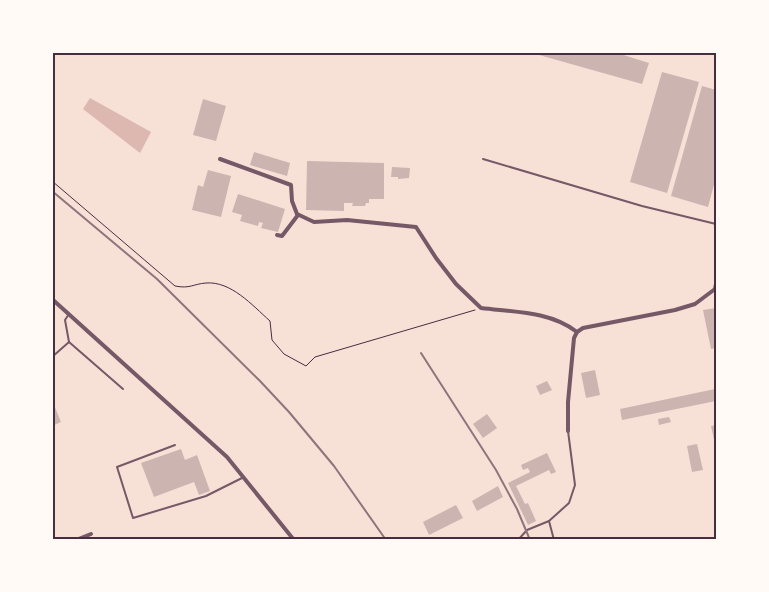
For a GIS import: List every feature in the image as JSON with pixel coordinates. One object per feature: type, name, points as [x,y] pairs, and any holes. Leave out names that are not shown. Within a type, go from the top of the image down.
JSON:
[{"type":"street","points":[[220,159],[291,185],[292,201],[298,215],[314,222],[347,220],[416,227],[456,284],[481,308],[524,312],[566,324],[577,332]]},
{"type":"street","points":[[277,235],[282,236],[298,215]]},
{"type":"street","points":[[568,431],[568,402],[574,338],[577,332],[583,328],[695,304],[714,289],[716,284]]},
{"type":"street","points":[[52,299],[227,457],[294,540]]},
{"type":"street","points":[[76,540],[91,534]]},
{"type":"lane","points":[[483,159],[642,206],[716,224]]},
{"type":"lane","points":[[69,314],[65,320],[69,342],[123,389]]},
{"type":"lane","points":[[52,357],[69,342]]},
{"type":"lane","points":[[518,540],[527,530],[549,521],[569,503],[575,485],[568,431]]},
{"type":"lane","points":[[175,445],[117,466],[134,518],[206,496],[244,477]]},
{"type":"lane","points":[[549,521],[554,540]]},
{"type":"path","points":[[52,181],[175,286],[186,288],[206,283],[224,284],[270,320],[272,340],[284,354],[306,366],[315,357],[481,308]]},
{"type":"shaded area","points":[[90,98],[151,132],[140,153],[83,109]]},
{"type":"building","points":[[614,52],[649,63],[642,84],[532,53]]},
{"type":"building","points":[[662,72],[699,82],[667,193],[630,182]]},
{"type":"building","points":[[702,86],[716,90],[716,177],[708,207],[671,196]]},
{"type":"building","points":[[203,99],[226,106],[216,141],[193,135]]},
{"type":"building","points":[[254,152],[290,163],[287,176],[250,165]]},
{"type":"building","points":[[307,161],[384,163],[384,199],[369,199],[369,203],[366,203],[365,206],[352,206],[353,203],[344,203],[344,211],[306,210]]},
{"type":"building","points":[[392,167],[410,168],[409,178],[398,179],[398,177],[391,177]]},
{"type":"building","points":[[208,170],[231,176],[221,217],[192,210],[198,185],[203,187]]},
{"type":"building","points":[[238,194],[285,209],[278,232],[261,228],[263,223],[259,222],[258,226],[240,221],[242,215],[232,212]]},
{"type":"building","points":[[716,308],[716,348],[711,349],[703,310]]},
{"type":"building","points":[[595,370],[600,395],[586,398],[581,373]]},
{"type":"building","points":[[547,381],[552,390],[540,395],[536,386]]},
{"type":"building","points":[[715,389],[716,401],[622,420],[620,409]]},
{"type":"building","points":[[52,400],[61,422],[52,426]]},
{"type":"building","points":[[487,414],[497,428],[483,438],[473,424]]},
{"type":"building","points":[[669,417],[671,422],[659,425],[658,419]]},
{"type":"building","points":[[716,425],[716,449],[711,426]]},
{"type":"building","points":[[697,444],[703,470],[692,472],[687,446]]},
{"type":"building","points":[[181,449],[185,460],[197,455],[210,491],[199,495],[194,482],[154,497],[141,463]]},
{"type":"building","points":[[547,453],[556,472],[551,474],[549,470],[516,486],[525,504],[528,503],[536,521],[528,525],[508,483],[530,472],[528,468],[523,470],[521,465]]},
{"type":"building","points":[[498,486],[503,497],[477,511],[472,501]]},
{"type":"building","points":[[456,505],[463,518],[429,535],[423,522]]},
{"type":"railway","points":[[52,191],[157,279],[260,381],[289,412],[334,466],[386,540]]},
{"type":"railway","points":[[421,353],[496,470],[517,509],[530,540]]}]
